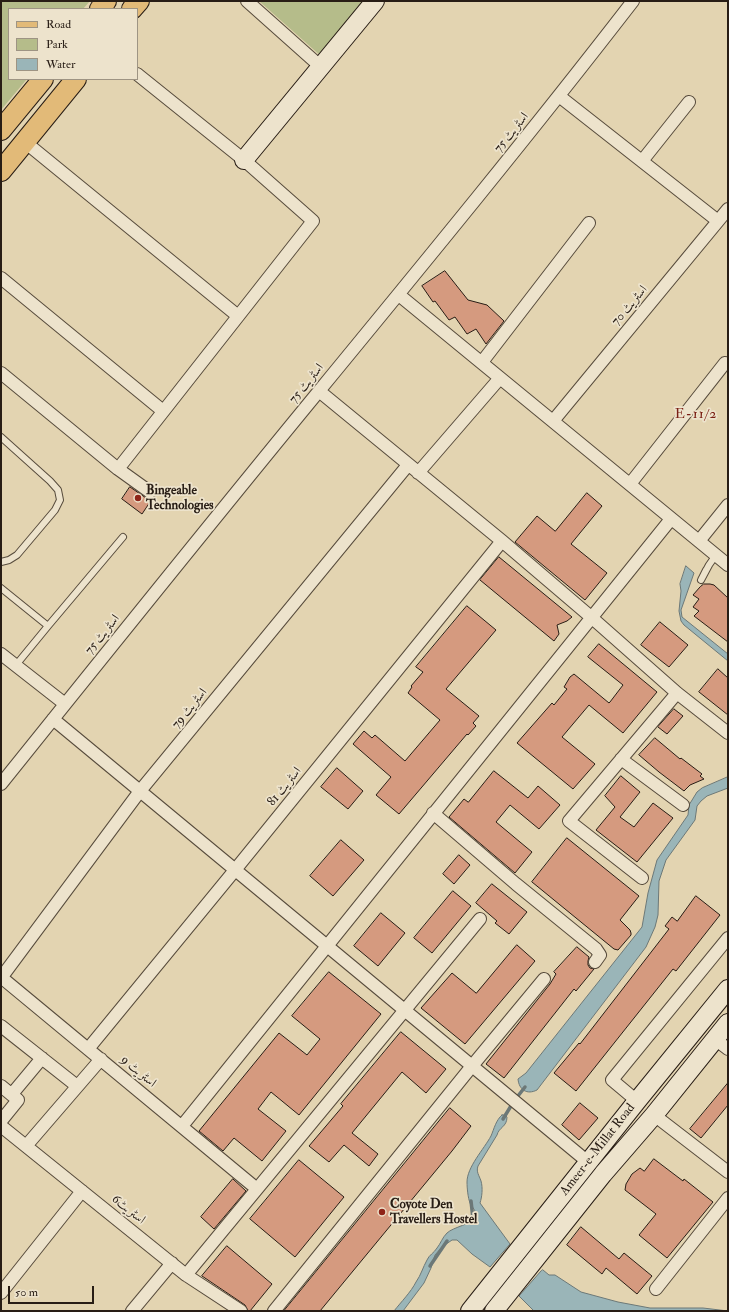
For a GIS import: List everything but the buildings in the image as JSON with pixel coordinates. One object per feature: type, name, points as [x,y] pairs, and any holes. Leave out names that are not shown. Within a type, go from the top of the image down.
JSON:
[{"type":"main road","points":[[244,160],[375,1]]},
{"type":"main road","points":[[1,130],[42,80]]},
{"type":"main road","points":[[1,171],[75,80]]},
{"type":"main road","name":"Ameer-e-Millat Road","points":[[470,1311],[637,1100],[728,989]]},
{"type":"main road","name":"Ameer-e-Millat Road","points":[[494,1311],[603,1174],[654,1116],[722,1044],[728,1023]]},
{"type":"main road","points":[[588,1162],[603,1174]]},
{"type":"street","points":[[247,1],[321,67]]},
{"type":"street","name":"اسٹریٹ 75","points":[[1,784],[318,391],[399,295],[559,96],[633,1]]},
{"type":"street","points":[[118,469],[313,221],[244,160],[138,75]]},
{"type":"street","points":[[559,96],[718,221]]},
{"type":"street","points":[[642,161],[689,102]]},
{"type":"street","points":[[25,142],[238,316]]},
{"type":"street","name":"اسٹریٹ 70","points":[[553,421],[728,209]]},
{"type":"street","points":[[482,362],[590,223]]},
{"type":"street","points":[[1,278],[163,412]]},
{"type":"street","points":[[399,295],[728,565]]},
{"type":"street","points":[[630,484],[725,363]]},
{"type":"street","points":[[1,373],[118,469],[150,492]]},
{"type":"street","name":"اسٹریٹ 79","points":[[1,977],[140,791],[413,469],[500,378]]},
{"type":"street","points":[[318,391],[502,541],[677,693],[728,734]]},
{"type":"street","points":[[699,541],[728,505]]},
{"type":"street","points":[[182,1126],[591,617],[672,519]]},
{"type":"street","name":"اسٹریٹ 81","points":[[88,1049],[236,870],[502,541]]},
{"type":"street","points":[[1,654],[65,704]]},
{"type":"street","points":[[642,878],[569,821],[677,693]]},
{"type":"street","points":[[53,719],[588,1162]]},
{"type":"street","points":[[621,759],[683,805]]},
{"type":"street","points":[[433,813],[516,884],[596,949],[600,955],[595,962]]},
{"type":"street","points":[[186,1275],[480,919]]},
{"type":"street","points":[[637,1100],[612,1080],[728,938]]},
{"type":"street","name":"اسٹریٹ 9","points":[[1,977],[258,1188]]},
{"type":"street","points":[[274,1311],[544,979]]},
{"type":"street","points":[[1,1026],[77,1086]]},
{"type":"street","points":[[12,1094],[42,1058]]},
{"type":"street","points":[[26,1146],[101,1059]]},
{"type":"street","points":[[1,1086],[18,1100],[1,1121]]},
{"type":"street","points":[[654,1116],[728,1172]]},
{"type":"street","name":"اسٹریٹ6","points":[[1,1126],[186,1275],[241,1311]]},
{"type":"street","points":[[1,1293],[82,1191]]},
{"type":"street","points":[[656,1289],[728,1198]]},
{"type":"street","points":[[132,1311],[172,1263]]},
{"type":"lane","points":[[1,437],[58,490],[60,500],[56,510],[17,555],[10,560],[1,562]]},
{"type":"lane","points":[[16,665],[124,537]]},
{"type":"lane","points":[[706,570],[716,555]]},
{"type":"lane","points":[[1,588],[48,626]]},
{"type":"green space","points":[[1,1],[90,1],[84,8],[8,8],[8,80],[26,80],[1,110]]},
{"type":"green space","points":[[259,1],[365,1],[322,57]]},
{"type":"water","points":[[686,566],[694,573],[681,610],[682,617],[728,654],[728,661],[681,621],[679,611],[681,591],[680,584]]},
{"type":"water","points":[[728,777],[728,788],[707,796],[697,806],[695,820],[666,860],[659,881],[658,915],[655,927],[646,947],[537,1090],[527,1092],[522,1089],[518,1079],[526,1073],[642,927],[648,893],[657,860],[688,815],[689,805],[697,792],[702,788]]},
{"type":"water","points":[[502,1115],[507,1117],[506,1123],[498,1132],[477,1170],[482,1187],[480,1203],[510,1244],[490,1267],[472,1254],[457,1240],[452,1240],[442,1247],[435,1255],[424,1283],[403,1311],[394,1311],[411,1289],[419,1277],[428,1258],[436,1250],[445,1235],[450,1231],[471,1222],[475,1217],[475,1211],[468,1196],[468,1176],[473,1164],[491,1136]]},
{"type":"water","points":[[543,1270],[549,1275],[555,1275],[581,1292],[618,1302],[650,1308],[703,1308],[728,1311],[534,1311],[519,1296]]},
{"type":"waterway","points":[[503,1119],[525,1087]]},
{"type":"waterway","points":[[471,1201],[473,1219],[476,1222]]},
{"type":"waterway","points":[[430,1266],[447,1241]]},
{"type":"place","name":"Bingeable Technologies","points":[[138,498]]},
{"type":"place","name":"Coyote Den Travellers Hostel","points":[[382,1212]]},
{"type":"district","name":"E-11/2","points":[[696,415]]}]
